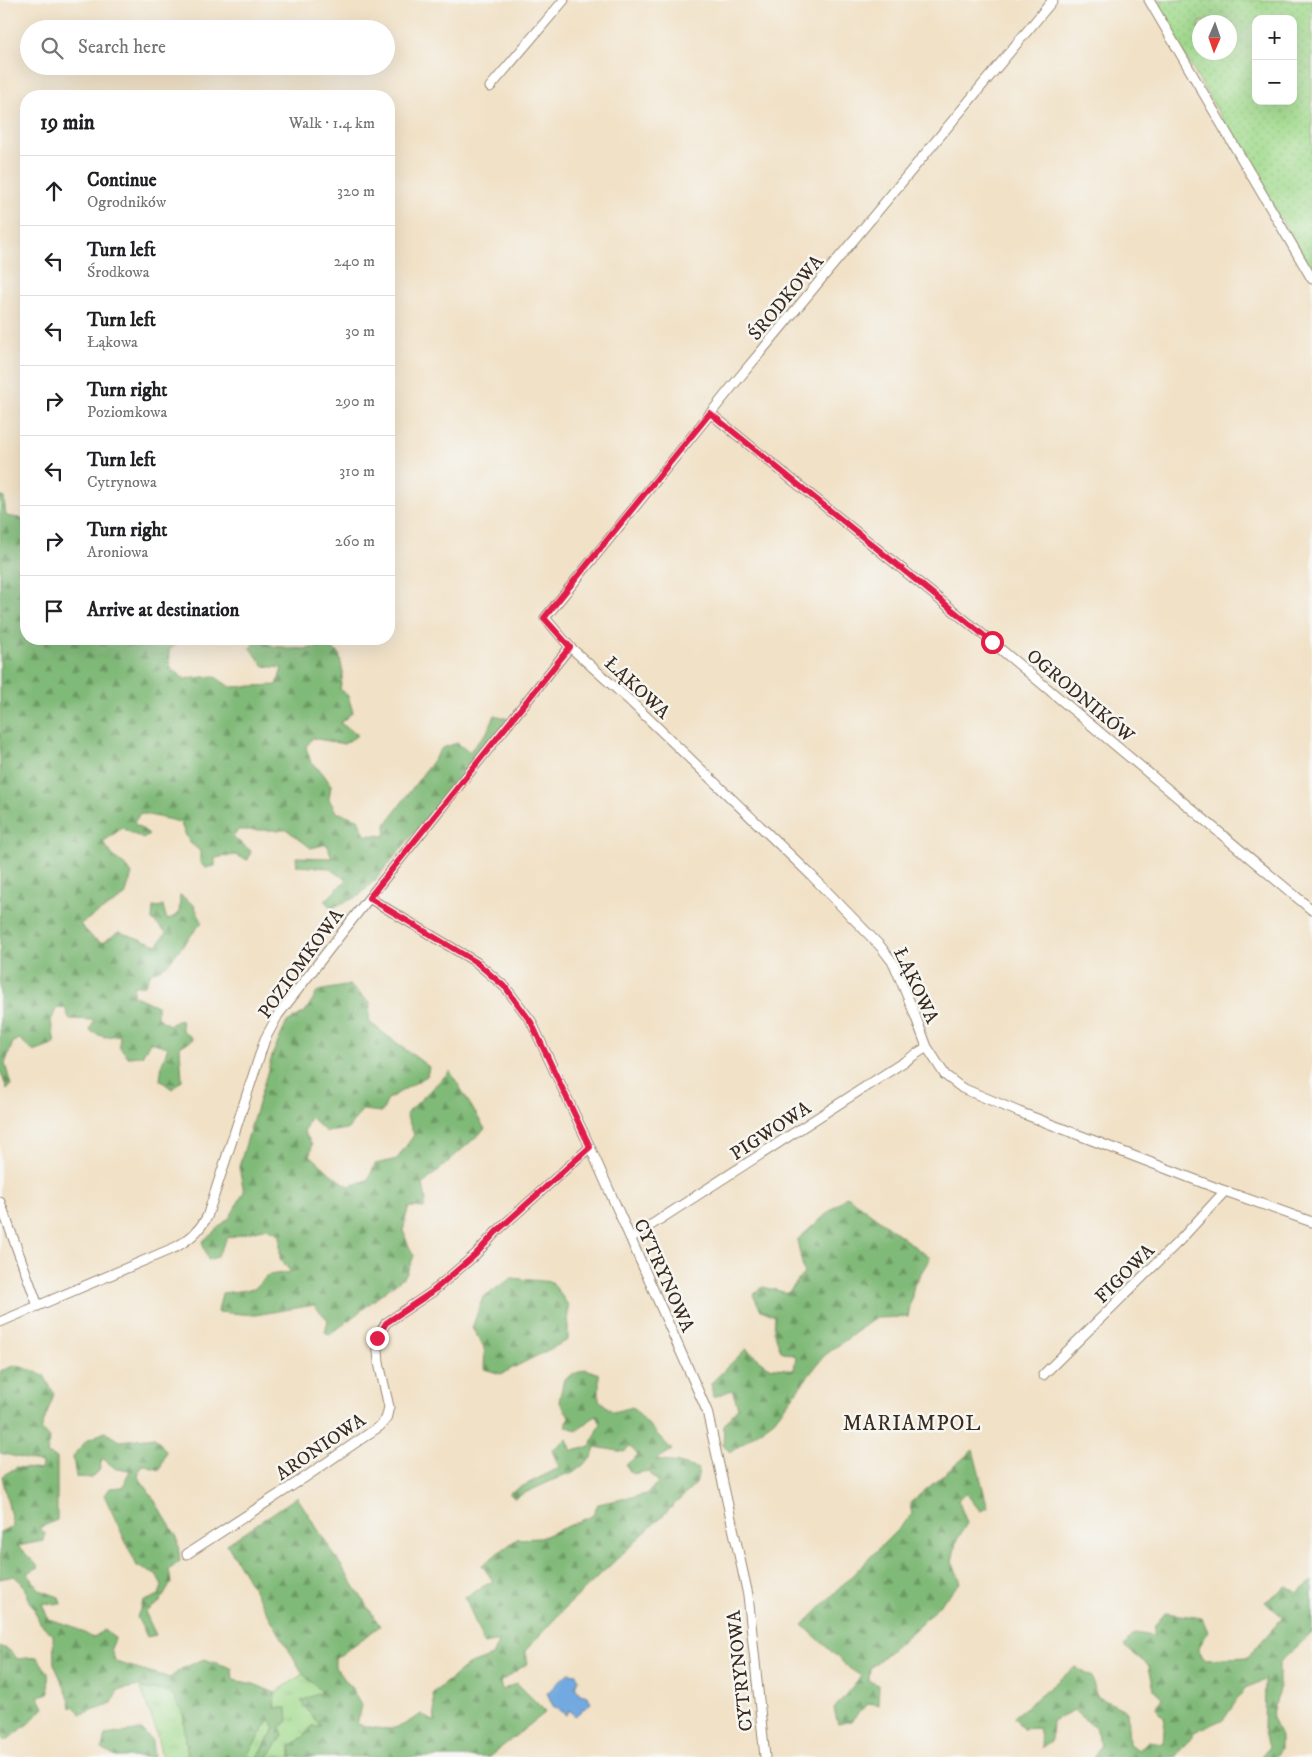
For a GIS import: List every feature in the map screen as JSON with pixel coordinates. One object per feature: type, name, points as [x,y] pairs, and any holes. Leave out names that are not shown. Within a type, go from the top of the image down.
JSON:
[{"type":"street","points":[[490,86],[564,0]]},
{"type":"street","name":"ŚRODKOWA","points":[[544,618],[710,413],[1052,0]]},
{"type":"street","points":[[1149,0],[1312,279]]},
{"type":"street","name":"OGRODNIKÓW","points":[[710,413],[992,642],[1312,910]]},
{"type":"street","name":"ŁĄKOWA","points":[[544,618],[570,647],[630,701],[811,875],[882,947],[894,964],[927,1047],[945,1075],[962,1088],[1020,1112],[1225,1191],[1312,1222]]},
{"type":"street","name":"POZIOMKOWA","points":[[0,1322],[176,1247],[191,1238],[200,1228],[207,1217],[213,1200],[265,1039],[278,1015],[570,647]]},
{"type":"street","name":"CYTRYNOWA","points":[[369,898],[476,962],[506,988],[531,1022],[590,1147],[707,1411],[748,1595],[765,1757]]},
{"type":"street","name":"PIGWOWA","points":[[631,1238],[927,1047]]},
{"type":"street","name":"ARONIOWA","points":[[187,1554],[304,1478],[386,1420],[390,1407],[379,1363],[377,1338],[386,1323],[432,1292],[475,1255],[496,1232],[590,1147]]},
{"type":"street","name":"FIGOWA","points":[[1043,1375],[1181,1239],[1225,1191]]},
{"type":"street","points":[[0,1202],[38,1306]]},
{"type":"green space","points":[[1152,0],[1312,0],[1312,272]]},
{"type":"green space","points":[[0,495],[4,498],[6,516],[20,518],[20,645],[176,645],[169,650],[170,668],[184,679],[214,676],[230,687],[277,685],[282,668],[264,666],[250,648],[253,645],[303,649],[326,646],[339,653],[343,673],[340,689],[348,696],[353,712],[340,723],[358,735],[344,744],[312,738],[306,747],[311,763],[322,772],[331,785],[329,799],[336,812],[358,819],[365,835],[385,836],[386,824],[442,748],[457,743],[469,752],[487,732],[495,715],[508,719],[376,879],[359,896],[331,908],[325,901],[347,879],[329,868],[297,866],[296,857],[332,858],[327,844],[311,848],[287,830],[238,830],[233,837],[251,851],[248,860],[235,855],[215,858],[215,866],[205,868],[200,863],[200,851],[189,842],[180,822],[140,813],[134,823],[149,834],[143,839],[122,828],[103,842],[113,856],[128,868],[132,874],[125,896],[80,924],[93,938],[102,943],[119,932],[158,945],[166,932],[152,920],[153,907],[163,906],[167,920],[179,914],[180,895],[194,905],[202,922],[167,965],[151,973],[145,985],[134,986],[133,995],[157,1006],[157,1017],[169,1025],[181,1019],[182,1030],[193,1039],[180,1047],[182,1080],[172,1089],[160,1080],[162,1064],[168,1047],[150,1042],[142,1056],[128,1057],[119,1046],[120,1035],[104,1037],[90,1031],[94,1020],[69,1019],[65,1007],[56,1009],[51,1021],[55,1044],[34,1052],[20,1039],[13,1042],[5,1064],[11,1085],[7,1089],[0,1070]]},
{"type":"green space","points":[[349,985],[370,1003],[369,1022],[429,1067],[427,1076],[388,1099],[382,1112],[362,1110],[348,1129],[326,1132],[310,1117],[304,1132],[312,1144],[310,1155],[331,1174],[349,1186],[368,1180],[375,1164],[397,1159],[414,1135],[406,1114],[450,1071],[485,1129],[423,1184],[426,1200],[424,1208],[409,1207],[404,1232],[414,1256],[406,1275],[330,1335],[325,1332],[328,1320],[314,1305],[255,1315],[218,1312],[222,1293],[254,1289],[268,1275],[291,1272],[280,1259],[280,1234],[267,1228],[227,1238],[217,1257],[208,1260],[202,1242],[230,1217],[244,1192],[239,1167],[273,1053],[287,1022],[305,1012],[318,991]]},
{"type":"green space","points":[[847,1196],[930,1258],[914,1285],[908,1317],[875,1318],[824,1356],[774,1420],[731,1452],[723,1445],[724,1425],[738,1407],[732,1390],[713,1397],[711,1383],[746,1349],[769,1367],[794,1370],[796,1356],[781,1351],[774,1332],[775,1316],[761,1310],[753,1295],[763,1287],[788,1293],[804,1273],[797,1240]]},
{"type":"green space","points":[[512,1278],[552,1282],[568,1305],[568,1340],[501,1374],[484,1369],[485,1349],[472,1328],[483,1297]]},
{"type":"green space","points":[[16,1365],[44,1375],[54,1394],[41,1430],[50,1438],[47,1454],[57,1458],[57,1520],[39,1528],[45,1533],[43,1541],[18,1546],[39,1567],[27,1573],[40,1590],[59,1597],[61,1604],[42,1603],[48,1619],[72,1626],[93,1638],[104,1630],[115,1638],[111,1650],[116,1662],[170,1678],[181,1669],[204,1659],[232,1668],[233,1680],[254,1684],[275,1693],[274,1708],[287,1708],[288,1721],[280,1728],[283,1735],[268,1757],[258,1757],[275,1728],[270,1719],[246,1757],[188,1757],[183,1714],[170,1691],[148,1690],[140,1686],[118,1690],[112,1703],[81,1714],[73,1706],[71,1708],[70,1700],[54,1664],[53,1635],[40,1623],[22,1583],[14,1576],[0,1579],[0,1532],[13,1526],[2,1476],[17,1467],[41,1470],[42,1463],[0,1453],[0,1371]]},
{"type":"green space","points":[[585,1369],[599,1374],[599,1400],[613,1412],[632,1407],[672,1450],[656,1460],[679,1463],[699,1469],[696,1484],[564,1609],[525,1651],[528,1663],[500,1682],[502,1690],[517,1683],[546,1712],[489,1757],[291,1757],[291,1746],[306,1735],[312,1726],[321,1726],[301,1701],[322,1692],[303,1674],[227,1544],[297,1497],[380,1626],[335,1659],[335,1667],[351,1687],[362,1706],[357,1724],[384,1729],[398,1727],[421,1714],[435,1722],[433,1693],[468,1665],[492,1656],[499,1641],[484,1644],[465,1597],[493,1581],[482,1565],[517,1539],[540,1538],[592,1516],[598,1504],[647,1494],[658,1482],[648,1471],[632,1474],[626,1465],[638,1455],[630,1447],[624,1452],[595,1447],[592,1458],[573,1473],[564,1475],[514,1498],[509,1493],[559,1468],[552,1450],[567,1439],[572,1451],[590,1447],[601,1423],[595,1416],[577,1431],[566,1426],[569,1416],[559,1401],[564,1379]]},
{"type":"green space","points":[[105,1432],[119,1441],[155,1437],[166,1451],[160,1470],[141,1465],[138,1477],[177,1537],[180,1561],[169,1570],[171,1583],[160,1602],[145,1612],[156,1635],[147,1637],[137,1617],[143,1602],[159,1595],[162,1586],[156,1575],[137,1566],[104,1495],[109,1488],[123,1487],[130,1470],[116,1469],[102,1458],[99,1471],[92,1478],[76,1477],[73,1457],[87,1440]]},
{"type":"green space","points":[[973,1450],[988,1508],[980,1511],[966,1493],[958,1500],[967,1523],[956,1542],[952,1562],[961,1582],[920,1625],[870,1668],[869,1681],[879,1685],[878,1705],[868,1703],[851,1721],[838,1724],[834,1709],[861,1676],[849,1668],[803,1625],[912,1515],[910,1503]]},
{"type":"green space","points":[[1312,1581],[1312,1633],[1279,1663],[1279,1689],[1272,1718],[1280,1737],[1280,1750],[1274,1757],[1260,1757],[1269,1747],[1264,1727],[1265,1680],[1245,1688],[1224,1719],[1196,1731],[1175,1757],[1094,1757],[1101,1744],[1095,1728],[1074,1710],[1052,1721],[1051,1742],[1042,1748],[1038,1728],[1023,1729],[1014,1717],[1075,1667],[1092,1677],[1096,1696],[1127,1711],[1129,1744],[1139,1750],[1148,1741],[1163,1743],[1165,1718],[1156,1709],[1162,1697],[1154,1690],[1149,1666],[1124,1646],[1135,1633],[1154,1636],[1154,1627],[1165,1613],[1202,1618],[1208,1632],[1198,1650],[1203,1659],[1248,1657],[1283,1617],[1265,1602],[1287,1586],[1298,1593]]},
{"type":"green space","points":[[0,1646],[9,1650],[18,1659],[37,1657],[48,1673],[49,1693],[38,1696],[44,1708],[29,1723],[7,1740],[0,1737]]},
{"type":"green space","points":[[303,1674],[323,1692],[311,1715],[322,1726],[312,1726],[306,1735],[291,1746],[291,1757],[268,1757],[283,1736],[274,1709],[275,1693]]},
{"type":"green space","points":[[140,1686],[148,1690],[170,1691],[183,1714],[188,1757],[162,1757],[155,1727]]},
{"type":"green space","points":[[270,1718],[275,1727],[258,1757],[246,1757]]},
{"type":"green space","points":[[142,1730],[152,1741],[154,1757],[116,1757],[102,1749],[105,1735]]},
{"type":"water","points":[[568,1673],[576,1674],[579,1679],[575,1687],[580,1694],[588,1696],[591,1703],[575,1716],[570,1710],[566,1715],[553,1706],[547,1693]]},
{"type":"district","name":"MARIAMPOL","points":[[912,1423]]},
{"type":"route","points":[[377,1338],[386,1323],[432,1292],[475,1255],[496,1232],[590,1147],[531,1022],[506,988],[476,962],[369,898],[570,647],[544,618],[710,413],[992,642]]}]
